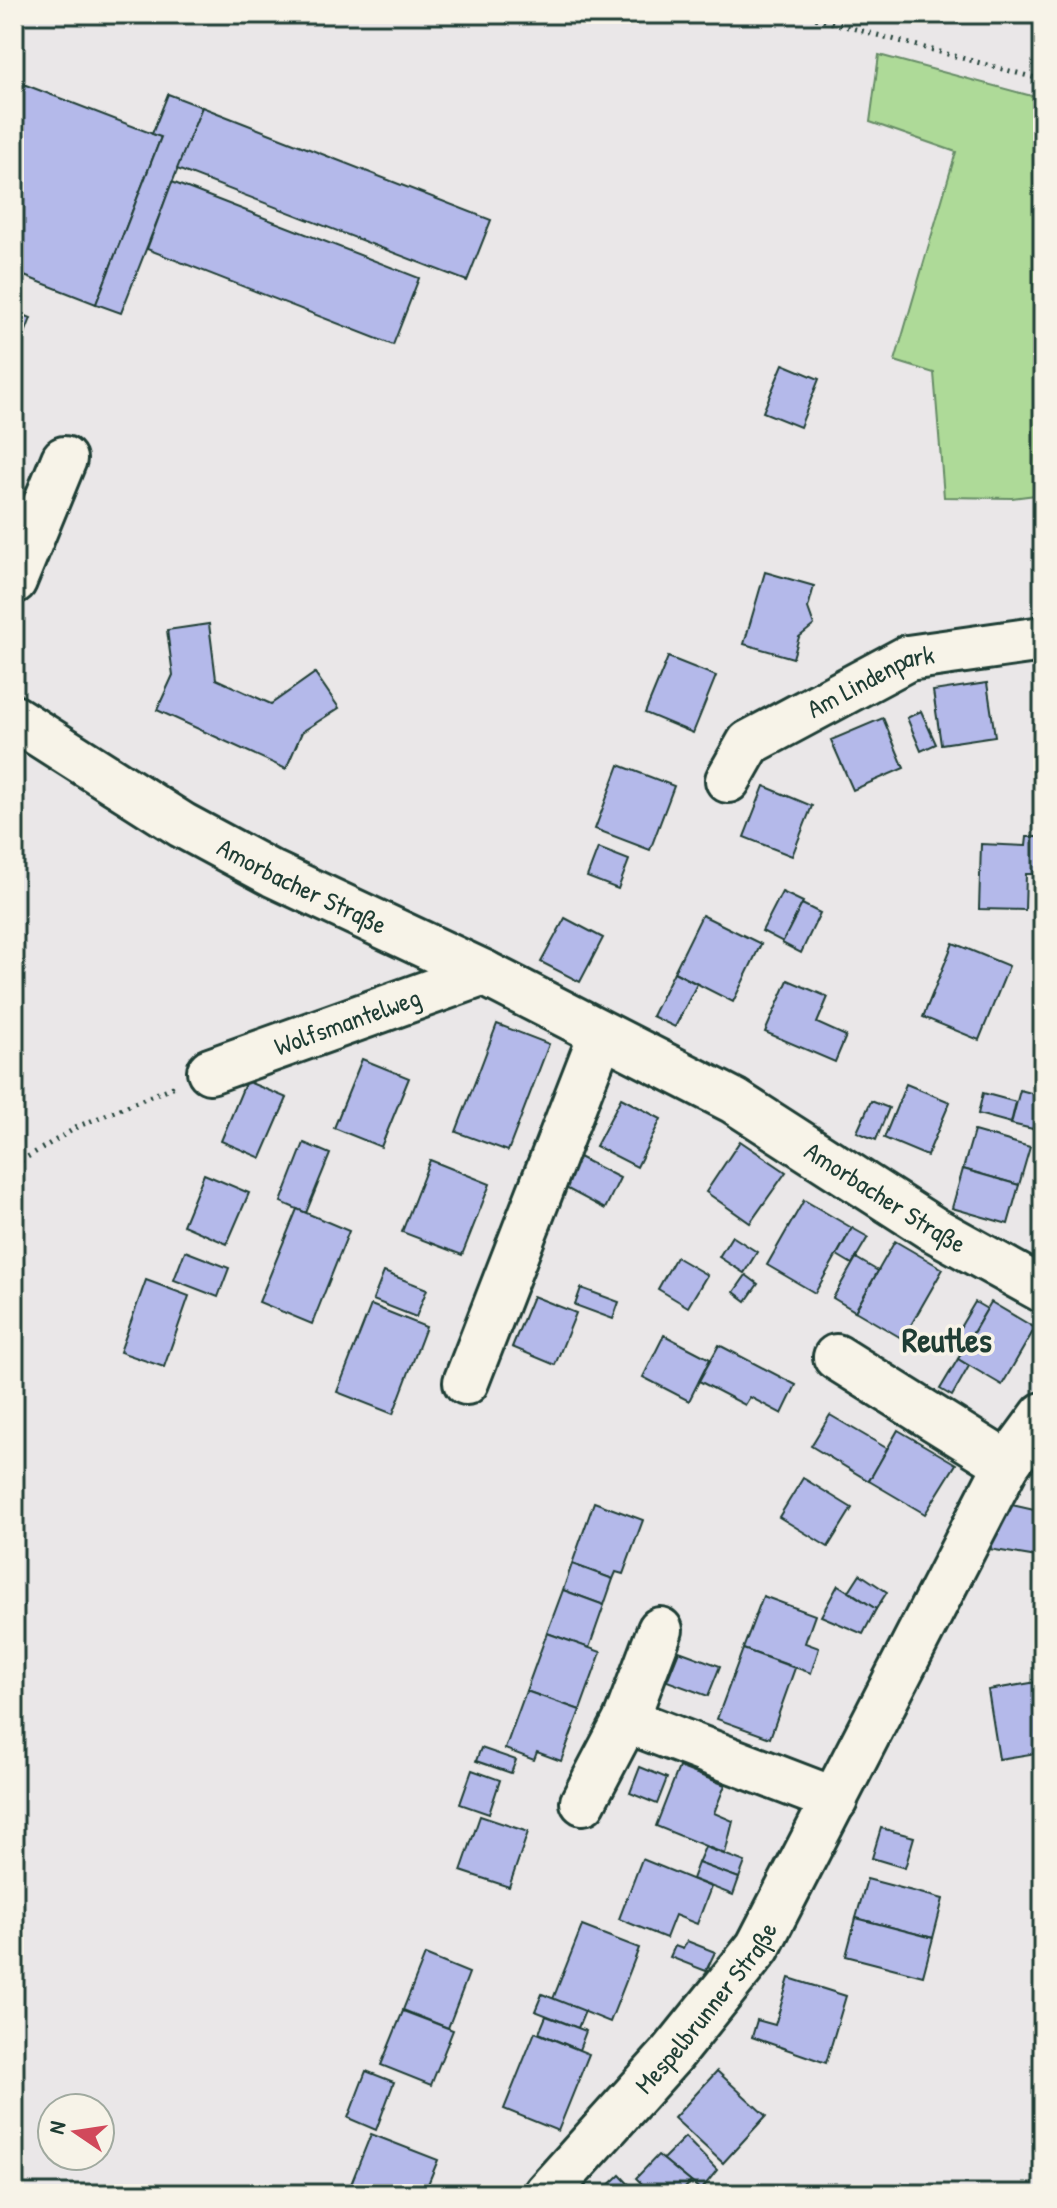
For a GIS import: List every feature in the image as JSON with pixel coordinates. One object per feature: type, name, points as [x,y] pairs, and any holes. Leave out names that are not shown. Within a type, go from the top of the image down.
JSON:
[{"type":"street","points":[[14,581],[64,459]]},
{"type":"street","name":"Am Lindenpark","points":[[728,780],[749,743],[908,658],[1043,639]]},
{"type":"street","name":"Amorbacher Straße","points":[[14,718],[182,825],[273,874],[484,973],[734,1101],[933,1229],[1043,1290]]},
{"type":"street","name":"Wolfsmantelweg","points":[[210,1071],[484,973]]},
{"type":"street","points":[[466,1382],[601,1035]]},
{"type":"street","points":[[836,1357],[1007,1464]]},
{"type":"street","name":"Mespelbrunner Straße","points":[[546,2194],[672,2054],[758,1947],[1007,1464],[1043,1415]]},
{"type":"street","points":[[583,1802],[626,1720],[660,1630]]},
{"type":"street","points":[[626,1720],[835,1800]]},
{"type":"path","points":[[800,14],[1043,80]]},
{"type":"path","points":[[14,1165],[79,1126],[210,1071]]},
{"type":"green space","points":[[879,55],[1043,99],[1043,494],[1012,498],[944,497],[934,373],[895,361],[956,152],[870,122]]},
{"type":"building","points":[[18,82],[161,137],[96,304],[14,272],[14,92]]},
{"type":"building","points":[[168,94],[202,107],[121,313],[96,304],[161,137],[152,134]]},
{"type":"building","points":[[202,107],[491,220],[467,281],[177,169]]},
{"type":"building","points":[[172,182],[419,278],[393,345],[147,249]]},
{"type":"building","points":[[14,311],[31,318],[14,362]]},
{"type":"building","points":[[783,364],[819,379],[800,427],[763,412]]},
{"type":"building","points":[[765,572],[814,586],[808,608],[814,625],[799,637],[793,658],[744,644]]},
{"type":"building","points":[[209,624],[216,679],[271,704],[315,673],[339,708],[302,732],[286,769],[157,710],[173,675],[167,630]]},
{"type":"building","points":[[668,657],[716,676],[693,733],[645,713]]},
{"type":"building","points":[[1043,668],[1043,729],[1033,670]]},
{"type":"building","points":[[987,683],[995,736],[941,744],[933,691]]},
{"type":"building","points":[[921,711],[936,744],[921,751],[907,718]]},
{"type":"building","points":[[883,718],[904,768],[853,790],[831,740]]},
{"type":"building","points":[[619,765],[674,786],[650,850],[595,829]]},
{"type":"building","points":[[764,786],[812,806],[792,856],[744,837]]},
{"type":"building","points":[[1027,837],[1043,837],[1043,874],[1026,874],[1025,910],[979,909],[981,844],[1026,846]]},
{"type":"building","points":[[598,848],[629,860],[618,889],[587,877]]},
{"type":"building","points":[[782,892],[803,902],[783,942],[762,931]]},
{"type":"building","points":[[802,904],[820,913],[801,953],[782,943]]},
{"type":"building","points":[[702,915],[761,944],[733,1002],[674,972]]},
{"type":"building","points":[[565,918],[603,938],[580,982],[541,962]]},
{"type":"building","points":[[953,943],[1009,966],[979,1040],[923,1017]]},
{"type":"building","points":[[674,972],[697,984],[675,1027],[652,1016]]},
{"type":"building","points":[[788,980],[828,997],[817,1023],[846,1036],[835,1062],[765,1032]]},
{"type":"building","points":[[497,1024],[549,1044],[508,1151],[456,1132]]},
{"type":"building","points":[[362,1059],[409,1078],[381,1147],[334,1128]]},
{"type":"building","points":[[246,1081],[287,1098],[261,1158],[221,1141]]},
{"type":"building","points":[[906,1084],[950,1102],[927,1156],[884,1138]]},
{"type":"building","points":[[1020,1090],[1042,1096],[1033,1129],[1011,1124]]},
{"type":"building","points":[[983,1093],[1016,1102],[1011,1123],[978,1114]]},
{"type":"building","points":[[621,1098],[661,1119],[637,1167],[596,1146]]},
{"type":"building","points":[[871,1101],[889,1108],[876,1140],[857,1132]]},
{"type":"building","points":[[974,1131],[1030,1147],[1019,1185],[963,1169]]},
{"type":"building","points":[[740,1141],[786,1172],[750,1223],[706,1192]]},
{"type":"building","points":[[304,1143],[330,1154],[306,1213],[281,1202]]},
{"type":"building","points":[[577,1156],[620,1178],[605,1209],[562,1186]]},
{"type":"building","points":[[430,1160],[490,1184],[462,1255],[402,1232]]},
{"type":"building","points":[[963,1169],[1019,1185],[1008,1224],[952,1208]]},
{"type":"building","points":[[204,1174],[249,1193],[227,1244],[183,1225]]},
{"type":"building","points":[[804,1200],[852,1228],[815,1293],[767,1265]]},
{"type":"building","points":[[297,1209],[349,1231],[312,1324],[259,1302]]},
{"type":"building","points":[[852,1228],[868,1237],[852,1264],[837,1255]]},
{"type":"building","points":[[732,1236],[757,1252],[744,1273],[719,1257]]},
{"type":"building","points":[[895,1241],[943,1269],[903,1339],[855,1311]]},
{"type":"building","points":[[185,1251],[229,1268],[218,1297],[174,1280]]},
{"type":"building","points":[[676,1257],[707,1275],[688,1307],[658,1289]]},
{"type":"building","points":[[856,1258],[878,1271],[855,1311],[833,1298]]},
{"type":"building","points":[[384,1272],[427,1289],[416,1317],[373,1300]]},
{"type":"building","points":[[746,1275],[758,1284],[746,1301],[734,1292]]},
{"type":"building","points":[[146,1280],[189,1296],[164,1367],[120,1352]]},
{"type":"building","points":[[581,1288],[619,1302],[613,1319],[575,1305]]},
{"type":"building","points":[[533,1296],[576,1313],[555,1365],[512,1347]]},
{"type":"building","points":[[975,1302],[987,1309],[964,1348],[952,1341]]},
{"type":"building","points":[[991,1302],[1035,1328],[1002,1385],[958,1359]]},
{"type":"building","points":[[371,1305],[426,1327],[393,1414],[337,1392]]},
{"type":"building","points":[[664,1335],[710,1359],[689,1401],[643,1377]]},
{"type":"building","points":[[719,1345],[796,1385],[782,1414],[750,1397],[745,1405],[699,1381]]},
{"type":"building","points":[[958,1359],[969,1366],[952,1396],[940,1389]]},
{"type":"building","points":[[830,1415],[888,1449],[869,1481],[811,1446]]},
{"type":"building","points":[[898,1430],[956,1464],[925,1514],[869,1481]]},
{"type":"building","points":[[803,1478],[852,1508],[828,1547],[779,1517]]},
{"type":"building","points":[[594,1502],[643,1520],[623,1574],[616,1572],[613,1579],[572,1564]]},
{"type":"building","points":[[1012,1505],[1043,1512],[1043,1558],[989,1549]]},
{"type":"building","points":[[572,1564],[613,1579],[604,1605],[563,1590]]},
{"type":"building","points":[[860,1574],[887,1592],[876,1609],[849,1591]]},
{"type":"building","points":[[838,1585],[876,1609],[863,1634],[821,1616]]},
{"type":"building","points":[[563,1590],[604,1605],[589,1648],[547,1633]]},
{"type":"building","points":[[763,1596],[815,1615],[805,1643],[819,1648],[811,1673],[743,1649]]},
{"type":"building","points":[[547,1633],[601,1652],[580,1710],[526,1691]]},
{"type":"building","points":[[743,1649],[795,1668],[770,1738],[717,1719]]},
{"type":"building","points":[[679,1651],[720,1666],[708,1696],[667,1681]]},
{"type":"building","points":[[1043,1681],[1043,1752],[999,1759],[988,1690]]},
{"type":"building","points":[[526,1691],[580,1710],[561,1761],[537,1752],[534,1760],[505,1749]]},
{"type":"building","points":[[481,1748],[516,1760],[511,1773],[476,1761]]},
{"type":"building","points":[[640,1767],[667,1778],[657,1804],[630,1793]]},
{"type":"building","points":[[679,1767],[725,1785],[714,1813],[733,1821],[725,1854],[656,1826]]},
{"type":"building","points":[[472,1770],[500,1780],[489,1814],[460,1804]]},
{"type":"building","points":[[480,1816],[528,1832],[509,1887],[461,1871]]},
{"type":"building","points":[[1043,1826],[1043,1874],[1035,1827]]},
{"type":"building","points":[[881,1828],[914,1837],[905,1868],[872,1858]]},
{"type":"building","points":[[705,1847],[745,1862],[739,1878],[698,1863]]},
{"type":"building","points":[[642,1859],[711,1887],[697,1924],[675,1915],[666,1938],[619,1919]]},
{"type":"building","points":[[698,1863],[739,1878],[733,1895],[692,1879]]},
{"type":"building","points":[[867,1879],[943,1899],[933,1938],[856,1918]]},
{"type":"building","points":[[856,1918],[933,1938],[923,1976],[846,1956]]},
{"type":"building","points":[[582,1926],[639,1948],[610,2022],[553,1999]]},
{"type":"building","points":[[687,1941],[715,1952],[706,1971],[670,1957],[675,1946],[683,1949]]},
{"type":"building","points":[[425,1955],[469,1973],[448,2028],[403,2010]]},
{"type":"building","points":[[789,1978],[846,1996],[826,2063],[752,2037],[757,2020],[775,2025]]},
{"type":"building","points":[[542,1994],[585,2011],[578,2028],[535,2011]]},
{"type":"building","points":[[403,2011],[453,2030],[431,2085],[381,2065]]},
{"type":"building","points":[[546,2016],[586,2031],[579,2050],[539,2033]]},
{"type":"building","points":[[535,2032],[589,2054],[558,2131],[504,2109]]},
{"type":"building","points":[[366,2071],[394,2082],[376,2130],[348,2118]]},
{"type":"building","points":[[717,2071],[766,2116],[723,2163],[674,2118]]},
{"type":"building","points":[[371,2134],[438,2160],[424,2194],[347,2194]]},
{"type":"building","points":[[685,2137],[717,2170],[701,2190],[663,2159]]},
{"type":"building","points":[[658,2155],[691,2182],[679,2194],[652,2194],[636,2178]]},
{"type":"building","points":[[620,2175],[638,2194],[600,2194]]},
{"type":"district","name":"Reutles","points":[[947,1340]]}]
